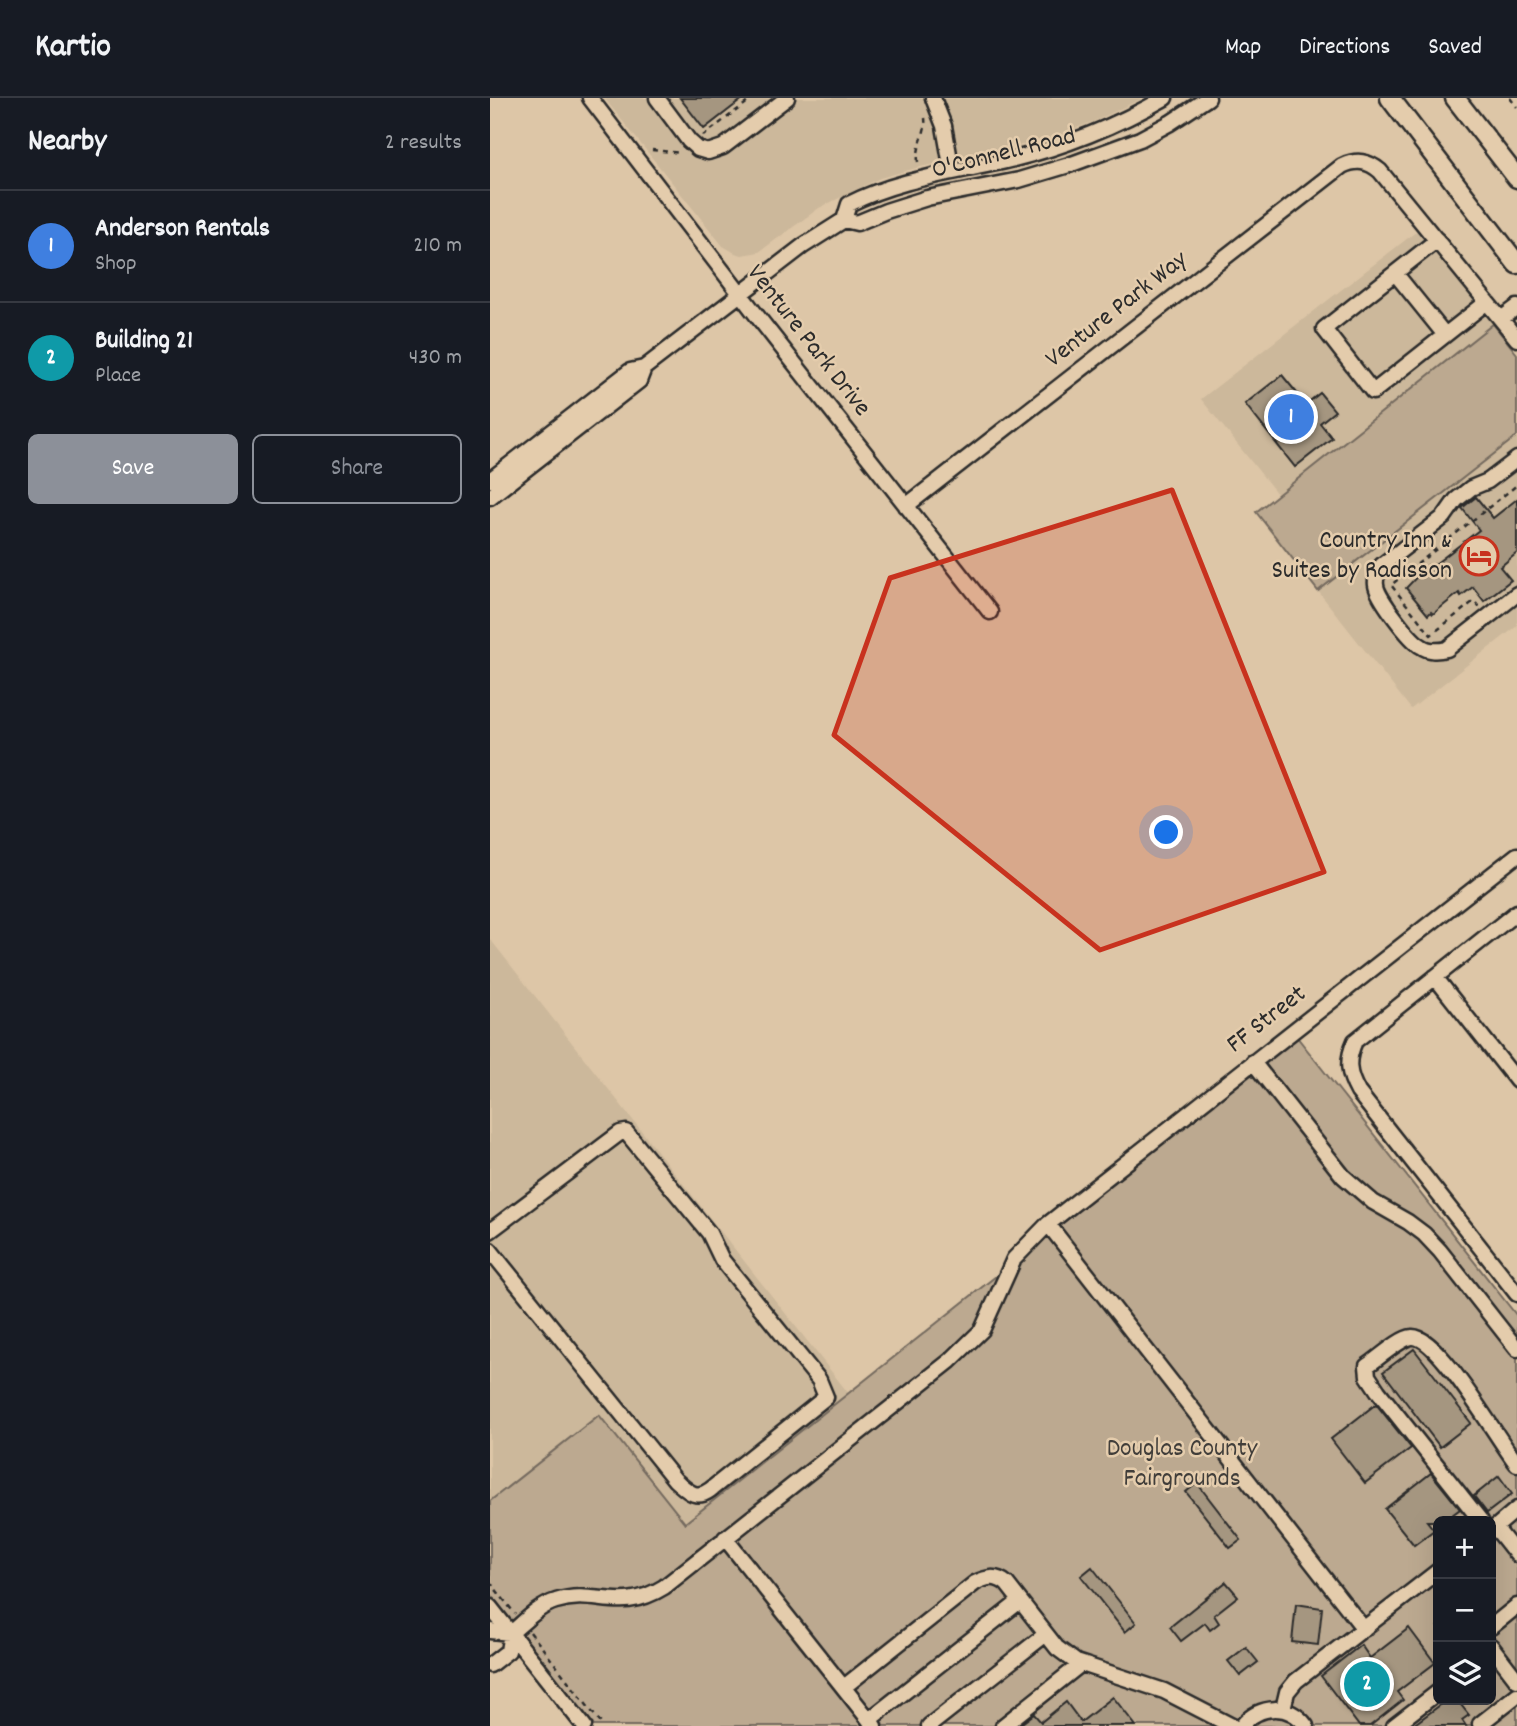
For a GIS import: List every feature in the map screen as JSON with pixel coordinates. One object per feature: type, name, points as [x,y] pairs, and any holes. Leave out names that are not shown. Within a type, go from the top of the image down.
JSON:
[{"type":"main road","points":[[1390,98],[1517,264]]},
{"type":"main road","points":[[1455,98],[1517,178]]},
{"type":"street","name":"Venture Park Drive","points":[[590,98],[990,612]]},
{"type":"street","points":[[657,98],[693,144],[708,152],[715,151],[787,98]]},
{"type":"street","points":[[933,98],[944,126],[952,171]]},
{"type":"street","name":"O'Connell Road","points":[[490,480],[630,371],[644,368],[803,246],[844,220],[849,204],[903,183],[1007,160],[1074,141],[1165,98]]},
{"type":"street","name":"O'Connell Road","points":[[844,220],[857,223],[912,202],[1019,180],[1069,165],[1140,139],[1208,98]]},
{"type":"street","name":"Venture Park Way","points":[[906,506],[1342,166],[1351,162],[1362,162],[1371,164],[1380,171],[1437,240]]},
{"type":"street","points":[[1487,302],[1373,392],[1324,329],[1437,240],[1517,339]]},
{"type":"street","points":[[1395,273],[1445,335]]},
{"type":"street","points":[[1501,320],[1517,307]]},
{"type":"street","name":"O'Connell Road","points":[[490,497],[639,381],[644,368]]},
{"type":"street","points":[[1517,459],[1456,500],[1444,517],[1382,565],[1377,572],[1375,583],[1378,594],[1418,645],[1438,651],[1447,649],[1517,594]]},
{"type":"street","name":"FF Street","points":[[517,1628],[554,1601],[571,1598],[635,1601],[650,1595],[725,1538],[966,1348],[986,1321],[1014,1259],[1048,1224],[1517,855]]},
{"type":"street","points":[[1517,912],[1355,1041],[1348,1062],[1349,1075],[1358,1092],[1517,1294]]},
{"type":"street","points":[[1435,977],[1517,1081]]},
{"type":"street","points":[[1253,1062],[1343,1176],[1373,1202],[1424,1234],[1517,1349]]},
{"type":"street","points":[[490,1231],[620,1133],[626,1132],[709,1233],[722,1260],[818,1380],[826,1397],[702,1496],[695,1496],[675,1480],[490,1250]]},
{"type":"street","points":[[1048,1224],[1364,1629]]},
{"type":"street","points":[[1477,1516],[1378,1391],[1368,1376],[1367,1366],[1404,1339],[1414,1336],[1425,1340],[1461,1381],[1517,1464]]},
{"type":"street","points":[[1496,1527],[1517,1510]]},
{"type":"street","points":[[1496,1532],[1517,1555]]},
{"type":"street","points":[[725,1538],[872,1723],[1020,1601]]},
{"type":"street","points":[[1283,1709],[1290,1687],[1433,1577]]},
{"type":"street","points":[[844,1687],[975,1583],[984,1579],[1000,1579],[1057,1648],[1081,1664],[1164,1691],[1232,1726]]},
{"type":"street","points":[[1496,1623],[1517,1606]]},
{"type":"street","points":[[490,1607],[517,1628],[584,1726]]},
{"type":"street","points":[[490,1631],[517,1628]]},
{"type":"street","points":[[490,1665],[508,1651],[517,1628]]},
{"type":"street","points":[[929,1726],[1046,1634]]},
{"type":"street","points":[[1496,1655],[1517,1680]]},
{"type":"street","points":[[1003,1726],[1081,1664]]},
{"type":"street","points":[[1480,1724],[1517,1695]]},
{"type":"street","points":[[1394,1726],[1433,1696]]},
{"type":"street","points":[[1242,1726],[1254,1714],[1266,1709],[1283,1709],[1302,1720],[1306,1726]]},
{"type":"path","points":[[652,150],[681,153],[753,98]]},
{"type":"path","points":[[1510,98],[1517,107]]},
{"type":"path","points":[[918,162],[918,149],[926,127],[923,110]]},
{"type":"path","points":[[1481,610],[1475,601],[1431,635],[1391,584],[1517,485]]},
{"type":"path","points":[[491,1585],[517,1628],[603,1726]]},
{"type":"highlighted area","points":[[1172,490],[1324,872],[1100,950],[834,735],[890,578]]},
{"type":"shaded area","points":[[604,98],[1143,98],[1095,121],[1057,135],[1001,151],[880,178],[819,208],[759,252],[742,255],[723,246]]},
{"type":"shaded area","points":[[1417,231],[1493,324],[1278,495],[1201,399]]},
{"type":"shaded area","points":[[1517,436],[1517,626],[1411,709],[1318,591]]},
{"type":"shaded area","points":[[490,939],[849,1394],[684,1523],[599,1415],[490,1501]]},
{"type":"green space","points":[[1493,324],[1517,354],[1517,436],[1318,591],[1256,512]]},
{"type":"green space","name":"Douglas County Fairgrounds","points":[[1297,1037],[1517,1316],[1517,1726],[594,1726],[490,1594],[490,1501],[599,1415],[685,1523]]},
{"type":"building","points":[[680,98],[744,98],[704,129]]},
{"type":"building","points":[[1282,375],[1306,404],[1320,393],[1335,411],[1320,423],[1332,438],[1295,467],[1245,404]]},
{"type":"building","name":"Country Inn & Suites by Radisson","points":[[1476,497],[1493,518],[1517,499],[1517,553],[1500,567],[1511,580],[1484,601],[1473,587],[1461,596],[1459,593],[1428,615],[1406,588],[1428,565],[1430,568],[1479,530],[1462,508]]},
{"type":"building","points":[[1414,1349],[1471,1423],[1440,1447],[1383,1372]]},
{"type":"building","points":[[1376,1404],[1411,1448],[1365,1483],[1331,1439]]},
{"type":"building","points":[[1431,1473],[1460,1509],[1451,1516],[1433,1516],[1433,1521],[1427,1521],[1433,1531],[1414,1545],[1385,1509]]},
{"type":"building","points":[[1499,1476],[1512,1494],[1487,1513],[1474,1496]]},
{"type":"building","points":[[1197,1483],[1241,1540],[1230,1548],[1186,1492]]},
{"type":"building","points":[[1092,1567],[1136,1623],[1125,1632],[1081,1576]]},
{"type":"building","points":[[1226,1582],[1238,1596],[1214,1615],[1219,1623],[1210,1630],[1205,1623],[1181,1641],[1170,1627]]},
{"type":"building","points":[[1296,1604],[1322,1608],[1318,1645],[1292,1642]]},
{"type":"building","points":[[1409,1628],[1433,1660],[1433,1665],[1397,1692],[1403,1700],[1370,1726],[1359,1726],[1321,1676],[1361,1645],[1370,1658]]},
{"type":"building","points":[[1246,1647],[1258,1662],[1240,1676],[1228,1661]]},
{"type":"building","points":[[1113,1697],[1136,1726],[1018,1726],[1034,1714],[1041,1722],[1066,1702],[1081,1722]]},
{"type":"building","points":[[1440,1705],[1461,1705],[1469,1715],[1462,1720],[1466,1726],[1412,1726]]},
{"type":"place","name":"Anderson Rentals","points":[[1291,417]]},
{"type":"place","name":"Country Inn & Suites by Radisson","points":[[1479,556]]},
{"type":"place","name":"Building 21","points":[[1367,1684]]}]
